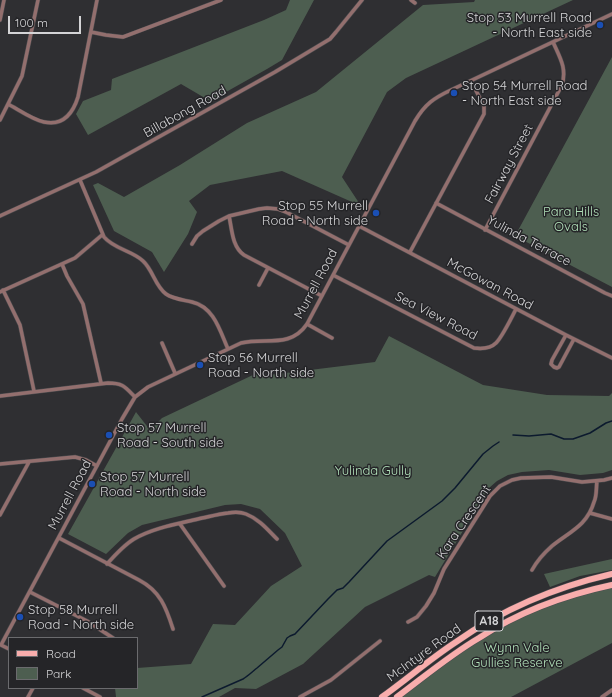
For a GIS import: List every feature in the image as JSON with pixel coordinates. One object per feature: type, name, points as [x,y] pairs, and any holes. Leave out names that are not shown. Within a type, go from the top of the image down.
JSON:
[{"type":"main road","name":"McIntyre Road","points":[[382,697],[443,651],[488,622],[544,594],[612,574]]},
{"type":"main road","name":"McIntyre Road","points":[[397,697],[448,658],[479,637],[511,620],[566,597],[612,585]]},
{"type":"street","points":[[0,20],[4,0]]},
{"type":"street","points":[[0,120],[22,76],[38,0]]},
{"type":"street","points":[[8,104],[44,122],[54,122],[68,116],[78,97],[90,32],[98,0]]},
{"type":"street","points":[[90,32],[123,37],[221,0]]},
{"type":"street","name":"Billabong Road","points":[[0,216],[80,180],[229,99],[275,72],[330,38],[362,0]]},
{"type":"street","points":[[411,0],[415,3]]},
{"type":"street","name":"Murrell Road","points":[[1,645],[134,397],[148,387],[175,373],[241,343],[252,341],[278,341],[287,339],[301,332],[322,296],[415,120],[422,110],[430,102],[441,95],[612,14]]},
{"type":"street","name":"Fairway Street","points":[[486,230],[562,85],[564,70],[554,42]]},
{"type":"street","points":[[410,252],[484,114],[484,106],[471,80]]},
{"type":"street","points":[[80,180],[102,235],[110,242],[144,262],[166,294],[174,298],[199,304],[208,311],[216,322],[228,349]]},
{"type":"street","name":"Yulinda Terrace","points":[[436,203],[612,296]]},
{"type":"street","points":[[192,244],[197,236],[203,231],[229,216],[270,208],[278,209],[291,214],[348,245]]},
{"type":"street","points":[[229,216],[235,245],[238,251],[322,296]]},
{"type":"street","name":"McGowan Road","points":[[359,226],[612,358]]},
{"type":"street","points":[[34,391],[20,325],[1,291],[75,258],[102,235]]},
{"type":"street","points":[[62,264],[83,304],[101,383]]},
{"type":"street","points":[[259,285],[268,268]]},
{"type":"street","name":"Sea View Road","points":[[333,275],[474,348],[485,348],[497,342],[516,309]]},
{"type":"street","points":[[306,324],[332,338]]},
{"type":"street","points":[[566,335],[552,360],[552,365],[554,367],[559,367],[574,339]]},
{"type":"street","points":[[162,343],[175,373]]},
{"type":"street","points":[[0,396],[101,383],[113,383],[122,385],[134,397]]},
{"type":"street","points":[[0,464],[75,457],[86,460],[97,466]]},
{"type":"street","points":[[0,515],[29,462]]},
{"type":"street","name":"Kara Crescent","points":[[408,622],[417,616],[426,606],[437,587],[444,569],[490,496],[500,486],[512,480],[521,478],[551,477],[578,482],[597,481],[612,478]]},
{"type":"street","points":[[532,570],[551,546],[580,526],[590,512],[595,499],[597,481]]},
{"type":"street","points":[[590,512],[612,518]]},
{"type":"street","points":[[107,564],[117,552],[129,542],[141,535],[225,513],[239,513],[248,515],[263,525],[277,539]]},
{"type":"street","points":[[180,524],[224,586]]},
{"type":"street","points":[[59,538],[144,582],[164,604],[173,629]]},
{"type":"street","points":[[30,592],[87,621],[111,637]]},
{"type":"street","points":[[300,697],[331,680],[380,641]]},
{"type":"street","points":[[85,689],[100,697]]},
{"type":"street","points":[[602,697],[612,690]]},
{"type":"green space","points":[[290,0],[314,0],[282,60],[210,101],[181,84],[88,135],[76,114],[83,101],[111,90],[112,79],[264,20],[286,10]]},
{"type":"green space","points":[[475,0],[573,0],[406,78],[387,92],[342,177],[361,206],[282,171],[210,185],[189,201],[197,212],[188,234],[164,272],[152,252],[114,231],[93,185],[98,183],[124,197],[180,165],[247,123],[316,92],[423,5],[474,2]]},
{"type":"green space","name":"Para Hills Ovals","points":[[612,57],[612,287],[515,236]]},
{"type":"green space","name":"Yulinda Gully","points":[[389,336],[483,385],[547,395],[609,396],[612,393],[612,470],[603,473],[580,475],[549,470],[522,472],[508,475],[497,481],[489,488],[435,577],[429,575],[365,607],[303,664],[256,689],[235,688],[219,697],[116,697],[115,689],[138,689],[138,668],[191,664],[213,624],[235,625],[271,586],[302,566],[285,533],[260,509],[241,504],[225,505],[142,525],[128,533],[106,554],[68,534],[136,412],[150,430],[162,418],[255,374],[269,375],[375,362]]},
{"type":"green space","points":[[612,559],[612,570],[580,576],[550,587],[544,574]]},
{"type":"green space","name":"Wynn Vale Gullies Reserve","points":[[612,585],[612,643],[513,696],[397,697],[448,658],[526,613]]},
{"type":"waterway","points":[[513,435],[529,436],[551,434],[564,439],[573,439],[590,433],[612,421]]},
{"type":"waterway","points":[[202,697],[243,679],[282,647],[287,638],[295,634],[337,590],[343,588],[387,541],[442,501],[455,488],[483,454],[499,442]]},
{"type":"place","name":"Stop 53 Murrell Road - North East side","points":[[600,25]]},
{"type":"place","name":"Stop 54 Murrell Road - North East side","points":[[454,93]]},
{"type":"place","name":"Stop 55 Murrell Road - North side","points":[[376,213]]},
{"type":"place","name":"Stop 56 Murrell Road - North side","points":[[200,365]]},
{"type":"place","name":"Stop 57 Murrell Road - South side","points":[[109,435]]},
{"type":"place","name":"Stop 57 Murrell Road - North side","points":[[92,484]]},
{"type":"place","name":"Stop 58 Murrell Road - North side","points":[[20,617]]}]
